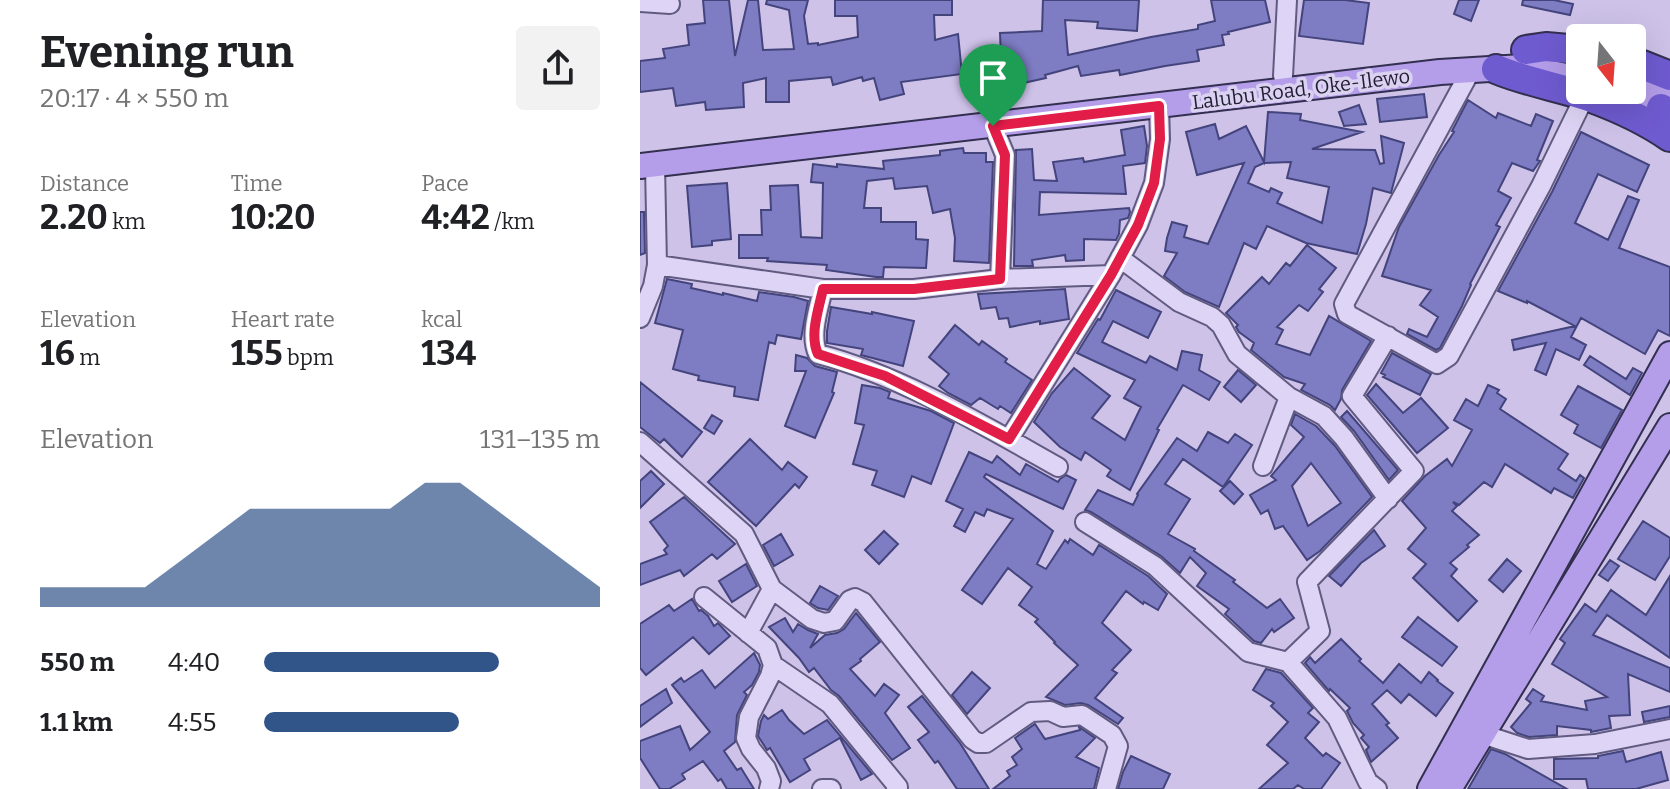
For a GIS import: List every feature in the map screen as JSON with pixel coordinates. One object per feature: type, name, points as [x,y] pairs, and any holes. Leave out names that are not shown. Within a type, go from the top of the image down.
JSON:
[{"type":"highway","points":[[1526,50],[1566,49]]},
{"type":"highway","points":[[1484,69],[1523,80],[1566,86]]},
{"type":"highway","points":[[1646,75],[1667,96]]},
{"type":"highway","points":[[1611,104],[1670,137]]},
{"type":"main road","name":"Lalubu Road, Oke-Ilewo","points":[[645,160],[1473,54],[1526,50],[1566,57]]},
{"type":"main road","name":"Lalubu Road, Oke-Ilewo","points":[[645,160],[993,126],[1484,69]]},
{"type":"main road","points":[[1646,85],[1667,96]]},
{"type":"main road","points":[[1646,94],[1667,96]]},
{"type":"main road","points":[[1430,789],[1670,354]]},
{"type":"main road","points":[[1449,789],[1670,426]]},
{"type":"street","points":[[1283,76],[1287,0]]},
{"type":"street","points":[[640,2],[670,4]]},
{"type":"street","points":[[1484,69],[1344,304],[1347,314],[1437,364],[1449,356],[1541,186],[1576,104]]},
{"type":"street","points":[[1009,439],[1116,267],[1138,225],[1154,183],[1160,139],[1159,106]]},
{"type":"street","points":[[993,126],[1005,155],[1000,279]]},
{"type":"street","points":[[640,318],[653,286],[657,265],[645,160]]},
{"type":"street","points":[[657,265],[823,289],[914,289],[1116,267],[1212,317],[1221,325],[1237,354],[1289,397],[1324,416],[1344,438],[1388,499]]},
{"type":"street","points":[[823,289],[815,330],[818,354],[885,376],[1058,467]]},
{"type":"street","points":[[1288,662],[1320,631],[1307,582],[1414,471],[1352,396],[1388,336]]},
{"type":"street","points":[[1263,466],[1289,397]]},
{"type":"street","points":[[640,442],[744,534],[772,589],[812,619],[824,623],[835,621],[850,600],[855,598],[863,602],[978,743],[986,743],[1031,712],[1050,711],[1063,717],[1082,715],[1112,735],[1118,746],[1106,789]]},
{"type":"street","points":[[1085,522],[1155,566],[1248,652],[1288,662],[1337,718],[1368,782],[1377,789]]},
{"type":"street","points":[[748,633],[772,589]]},
{"type":"street","points":[[704,597],[767,648],[773,665],[749,717],[746,738],[766,768],[771,781],[769,789]]},
{"type":"street","points":[[773,665],[830,704],[898,787],[896,789]]},
{"type":"street","points":[[1482,734],[1528,749],[1549,749],[1595,744],[1670,729]]},
{"type":"street","points":[[822,789],[831,789]]},
{"type":"building","points":[[703,0],[729,0],[735,56],[748,0],[758,0],[763,50],[794,49],[789,10],[766,4],[767,0],[808,0],[804,16],[808,44],[818,45],[858,37],[857,16],[835,16],[835,0],[952,0],[952,15],[934,15],[935,40],[958,34],[962,74],[901,82],[904,94],[880,100],[874,78],[863,81],[862,77],[833,85],[831,77],[789,81],[789,102],[766,102],[766,78],[743,83],[744,107],[706,110],[705,102],[676,106],[673,88],[640,92],[640,61],[665,58],[663,49],[689,45],[687,25],[705,23]]},
{"type":"building","points":[[1043,0],[1139,0],[1137,31],[1097,28],[1098,22],[1065,20],[1068,55],[1198,29],[1198,25],[1215,21],[1211,0],[1265,0],[1270,22],[1222,35],[1224,45],[1197,50],[1199,61],[1120,75],[1119,70],[1081,76],[1078,66],[1045,75],[1046,78],[987,91],[980,63],[1001,58],[1000,33],[1042,31]]},
{"type":"building","points":[[1304,0],[1369,3],[1363,44],[1299,36]]},
{"type":"building","points":[[1459,0],[1479,0],[1471,21],[1454,14]]},
{"type":"building","points":[[1523,0],[1554,0],[1573,4],[1570,15],[1522,5]]},
{"type":"building","points":[[1424,94],[1427,117],[1380,122],[1377,99]]},
{"type":"building","points":[[1468,100],[1496,118],[1498,113],[1531,126],[1536,114],[1553,121],[1537,160],[1540,161],[1533,171],[1512,163],[1498,191],[1511,198],[1496,225],[1500,227],[1462,306],[1440,348],[1436,350],[1407,334],[1409,329],[1427,337],[1438,317],[1420,305],[1431,290],[1382,276],[1399,227],[1454,132]]},
{"type":"building","points":[[1359,105],[1366,124],[1344,126],[1339,112]]},
{"type":"building","points":[[1268,112],[1301,114],[1300,120],[1362,132],[1312,149],[1375,150],[1380,164],[1384,163],[1381,136],[1404,143],[1391,193],[1373,188],[1357,254],[1306,243],[1267,226],[1256,249],[1244,243],[1219,307],[1185,292],[1164,276],[1177,253],[1165,251],[1172,222],[1187,226],[1184,237],[1208,244],[1244,163],[1197,175],[1186,132],[1215,124],[1219,139],[1246,126],[1264,162]],"holes":[[[1291,162],[1287,178],[1329,187],[1322,223],[1277,203],[1282,193],[1271,188],[1269,192],[1248,183],[1255,167],[1264,163]]]},
{"type":"building","points":[[1144,126],[1147,146],[1145,163],[1123,166],[1126,194],[1040,192],[1039,215],[1129,208],[1128,218],[1120,220],[1116,240],[1084,239],[1084,260],[1066,261],[1065,255],[1032,260],[1033,266],[1014,266],[1016,150],[1032,149],[1034,180],[1057,181],[1053,162],[1083,158],[1084,162],[1125,155],[1121,130]]},
{"type":"building","points":[[1581,132],[1649,165],[1637,192],[1598,174],[1575,223],[1608,240],[1628,196],[1639,200],[1619,248],[1670,267],[1670,336],[1658,330],[1645,354],[1581,318],[1571,337],[1586,345],[1579,360],[1556,349],[1546,375],[1535,370],[1546,343],[1514,350],[1512,340],[1575,326],[1527,301],[1498,291]]},
{"type":"building","points":[[963,148],[964,153],[986,153],[986,162],[993,162],[989,263],[954,261],[955,238],[950,209],[933,213],[927,186],[895,189],[893,178],[867,181],[864,208],[881,208],[881,222],[916,222],[916,239],[928,240],[926,268],[884,267],[883,277],[876,277],[826,270],[827,265],[739,258],[739,235],[762,235],[761,210],[771,210],[770,186],[798,185],[801,237],[822,238],[823,183],[811,182],[813,164],[884,169],[883,161],[940,155],[940,151]]},
{"type":"building","points":[[727,183],[731,239],[692,247],[687,186]]},
{"type":"building","points":[[640,212],[644,212],[645,253],[640,255]]},
{"type":"building","points":[[1307,245],[1336,268],[1319,289],[1323,292],[1308,311],[1299,305],[1277,327],[1283,330],[1276,344],[1310,355],[1329,316],[1371,341],[1342,390],[1335,410],[1301,390],[1305,384],[1284,377],[1251,350],[1254,343],[1239,332],[1238,325],[1226,313],[1262,277],[1269,284],[1286,263],[1290,266]]},
{"type":"building","points":[[667,279],[692,284],[691,288],[757,301],[759,292],[808,301],[801,339],[777,335],[775,344],[769,342],[758,400],[734,396],[735,387],[698,380],[699,376],[673,369],[683,330],[655,323]]},
{"type":"building","points":[[1065,289],[1069,319],[1010,327],[1008,318],[999,319],[996,307],[981,309],[978,294]]},
{"type":"building","points":[[1116,290],[1161,312],[1148,338],[1113,321],[1102,342],[1146,363],[1150,356],[1177,370],[1182,351],[1202,355],[1199,370],[1220,382],[1209,400],[1183,385],[1157,429],[1130,490],[1107,476],[1111,470],[1085,452],[1081,460],[1060,447],[1034,422],[1052,393],[1074,368],[1110,396],[1092,418],[1125,440],[1141,407],[1124,398],[1135,380],[1077,353]]},
{"type":"building","points":[[831,307],[914,321],[903,366],[861,355],[863,349],[827,343]]},
{"type":"building","points":[[955,325],[979,345],[982,341],[1007,359],[1005,362],[1032,380],[1011,413],[980,398],[971,405],[939,386],[949,374],[929,357]]},
{"type":"building","points":[[1392,353],[1431,374],[1420,395],[1383,377],[1385,375],[1381,373]]},
{"type":"building","points":[[796,355],[807,358],[815,366],[837,372],[834,393],[815,438],[785,426],[806,371],[795,371]]},
{"type":"building","points":[[1590,356],[1626,379],[1633,368],[1642,373],[1630,395],[1584,365]]},
{"type":"building","points":[[1238,370],[1256,385],[1241,402],[1224,387]]},
{"type":"building","points":[[640,382],[702,432],[682,457],[664,439],[660,443],[640,427]]},
{"type":"building","points":[[1376,384],[1403,413],[1421,398],[1448,428],[1417,453],[1367,395]]},
{"type":"building","points":[[862,385],[890,392],[888,398],[931,411],[954,423],[931,484],[912,476],[904,497],[872,485],[877,471],[853,464],[864,425],[855,423]]},
{"type":"building","points":[[1488,385],[1499,390],[1497,393],[1506,399],[1500,409],[1568,454],[1558,469],[1576,481],[1580,475],[1584,478],[1573,498],[1554,488],[1551,493],[1505,464],[1492,487],[1484,482],[1459,505],[1453,502],[1457,506],[1452,511],[1479,535],[1450,563],[1457,569],[1451,576],[1477,601],[1458,621],[1413,578],[1426,564],[1408,549],[1426,528],[1402,501],[1425,476],[1447,459],[1452,466],[1472,430],[1454,420],[1466,399],[1478,406]]},
{"type":"building","points":[[1578,386],[1622,410],[1601,448],[1574,433],[1578,425],[1561,415]]},
{"type":"building","points":[[1347,411],[1398,470],[1389,480],[1341,417]]},
{"type":"building","points":[[1295,414],[1316,426],[1335,446],[1372,497],[1320,551],[1307,560],[1283,526],[1275,529],[1268,510],[1261,514],[1250,495],[1276,480],[1271,476],[1304,437],[1291,425]],"holes":[[[1311,463],[1341,503],[1308,526],[1292,486]]]},
{"type":"building","points":[[712,415],[722,421],[714,434],[704,428]]},
{"type":"building","points":[[1208,432],[1228,443],[1235,434],[1252,445],[1223,487],[1183,459],[1165,484],[1190,499],[1168,534],[1195,549],[1267,608],[1280,599],[1294,618],[1274,632],[1272,629],[1261,643],[1254,641],[1225,614],[1229,609],[1197,586],[1206,573],[1190,557],[1180,573],[1161,556],[1085,510],[1098,490],[1133,505],[1137,494],[1177,438],[1197,451]]},
{"type":"building","points":[[750,439],[782,470],[788,462],[807,477],[799,488],[795,484],[756,526],[708,482]]},
{"type":"building","points":[[969,452],[992,463],[997,456],[1020,475],[1026,464],[1058,482],[1066,475],[1076,480],[1063,509],[986,474],[984,477],[1053,531],[1037,564],[1046,569],[1065,540],[1068,543],[1070,539],[1093,555],[1099,545],[1148,576],[1167,594],[1158,610],[1143,604],[1126,591],[1102,623],[1131,650],[1112,670],[1117,673],[1095,698],[1123,718],[1118,724],[1088,705],[1065,705],[1046,697],[1078,665],[1035,622],[1038,619],[1019,605],[1032,587],[1008,568],[982,604],[962,590],[1013,519],[987,509],[984,516],[975,512],[965,532],[954,526],[963,509],[946,501]]},
{"type":"building","points":[[651,471],[664,484],[640,508],[640,481]]},
{"type":"building","points":[[1230,481],[1243,494],[1234,504],[1220,491]]},
{"type":"building","points":[[684,497],[735,544],[717,559],[712,554],[684,576],[680,570],[640,585],[640,564],[667,554],[664,550],[668,546],[650,522]]},
{"type":"building","points":[[1643,521],[1670,538],[1670,556],[1655,580],[1618,559]]},
{"type":"building","points":[[1374,530],[1385,546],[1361,563],[1341,586],[1329,576]]},
{"type":"building","points":[[884,531],[898,544],[879,564],[865,550]]},
{"type":"building","points":[[781,534],[793,555],[774,566],[763,545]]},
{"type":"building","points":[[1507,559],[1521,571],[1503,592],[1489,580]]},
{"type":"building","points":[[1610,560],[1619,566],[1608,581],[1599,575]]},
{"type":"building","points":[[746,564],[757,586],[732,602],[719,581]]},
{"type":"building","points":[[1670,576],[1670,658],[1607,615],[1593,635],[1670,668],[1670,692],[1628,674],[1630,715],[1609,716],[1611,728],[1591,732],[1557,726],[1557,735],[1529,737],[1511,727],[1531,703],[1526,699],[1533,689],[1544,696],[1541,701],[1587,710],[1585,701],[1607,697],[1552,664],[1565,643],[1560,639],[1585,604],[1596,612],[1611,590],[1646,615]]},
{"type":"building","points":[[820,586],[838,596],[828,610],[810,603]]},
{"type":"building","points":[[692,599],[714,626],[718,623],[730,636],[709,654],[693,637],[646,675],[640,668],[640,624],[669,605],[674,611]]},
{"type":"building","points":[[856,613],[880,642],[850,669],[875,696],[884,684],[899,695],[885,713],[910,748],[892,760],[814,668],[809,672],[769,627],[785,618],[793,632],[798,624],[818,634],[810,648],[825,635],[844,629]]},
{"type":"building","points":[[1418,617],[1457,647],[1442,666],[1402,637]]},
{"type":"building","points":[[1341,639],[1383,683],[1399,664],[1421,683],[1429,672],[1453,693],[1436,716],[1409,694],[1401,703],[1387,690],[1372,704],[1398,738],[1371,762],[1366,750],[1369,747],[1361,738],[1364,735],[1347,711],[1350,708],[1329,691],[1305,663],[1310,657],[1315,663]]},
{"type":"building","points":[[754,653],[760,665],[759,672],[744,692],[747,695],[737,715],[735,742],[724,751],[737,770],[741,768],[754,789],[727,789],[703,761],[682,774],[685,779],[669,789],[660,789],[640,758],[640,741],[680,726],[690,750],[710,732],[672,685],[681,678],[684,682],[702,670],[715,688]]},
{"type":"building","points":[[1266,669],[1281,673],[1313,708],[1308,713],[1319,722],[1305,738],[1323,756],[1326,753],[1340,763],[1321,789],[1304,789],[1298,785],[1293,789],[1259,789],[1288,763],[1267,745],[1288,722],[1271,706],[1274,703],[1253,690]]},
{"type":"building","points":[[972,672],[990,688],[967,714],[952,695]]},
{"type":"building","points":[[666,689],[672,703],[640,727],[640,706]]},
{"type":"building","points":[[922,696],[960,743],[989,789],[957,789],[938,761],[935,763],[918,740],[929,732],[908,707]]},
{"type":"building","points":[[1670,706],[1670,717],[1644,722],[1642,712]]},
{"type":"building","points":[[782,710],[804,734],[827,720],[872,774],[861,780],[840,738],[804,759],[810,770],[790,782],[770,748],[767,750],[758,736],[764,715],[768,719]]},
{"type":"building","points":[[1035,724],[1045,739],[1080,730],[1079,727],[1095,738],[1076,757],[1099,768],[1094,789],[993,789],[1010,776],[1007,771],[1017,765],[1012,757],[1022,749],[1015,738]]},
{"type":"building","points":[[1491,749],[1505,754],[1567,789],[1468,789]]},
{"type":"building","points":[[1623,751],[1626,762],[1661,752],[1668,780],[1636,789],[1588,789],[1586,779],[1554,779],[1554,759],[1598,758]]},
{"type":"building","points":[[1131,756],[1170,774],[1163,789],[1118,789]]},
{"type":"route","points":[[1159,106],[1160,139],[1154,183],[1138,225],[1111,275],[1009,439],[885,376],[818,354],[815,347],[823,289],[914,289],[1000,279],[1005,155],[993,126],[1159,106]]}]
